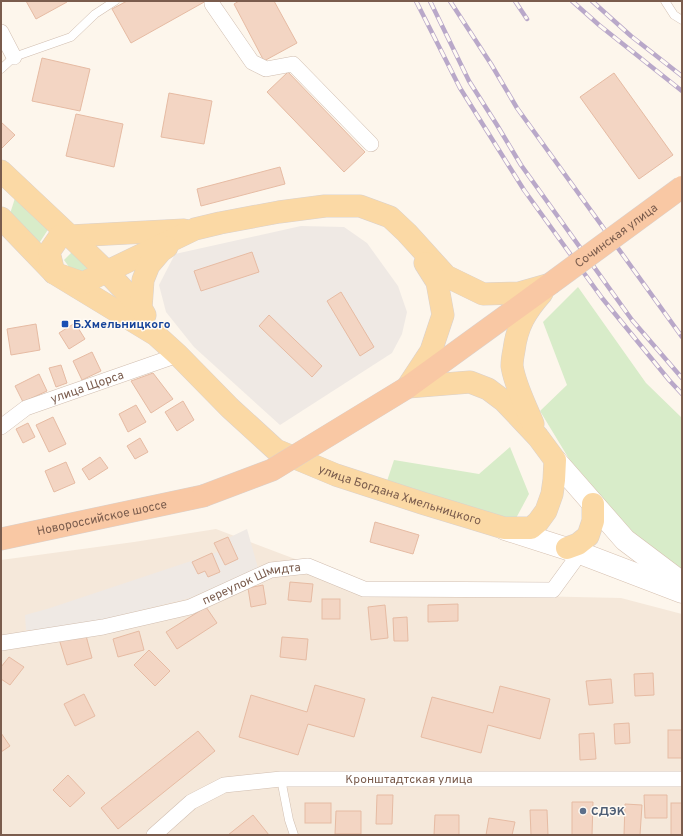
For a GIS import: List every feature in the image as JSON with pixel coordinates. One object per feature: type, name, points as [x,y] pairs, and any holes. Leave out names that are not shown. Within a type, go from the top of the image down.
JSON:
[{"type":"highway","name":"Сочинская улица","points":[[408,387],[682,187]]},
{"type":"highway","name":"Новороссийское шоссе","points":[[1,539],[203,496],[272,470],[408,387]]},
{"type":"main road","points":[[1,171],[106,271],[141,308],[156,335]]},
{"type":"main road","points":[[54,273],[48,252],[60,236],[196,229],[278,212],[325,206],[360,206],[390,217],[446,276],[483,294],[519,294],[550,284]]},
{"type":"main road","points":[[1,218],[54,273],[156,335]]},
{"type":"main road","points":[[54,273],[83,283],[196,229]]},
{"type":"main road","points":[[141,308],[143,280],[149,265],[161,251],[196,229]]},
{"type":"main road","points":[[406,233],[437,282],[442,315],[431,351],[408,387]]},
{"type":"main road","points":[[538,437],[518,386],[512,365],[520,323],[531,306],[550,284]]},
{"type":"main road","name":"улица Богдана Хмельницкого","points":[[156,335],[178,355],[230,408],[276,450],[336,475],[422,504],[504,528],[573,551],[682,592]]},
{"type":"main road","points":[[408,387],[470,382],[488,389],[504,401],[538,437],[555,460],[625,540],[682,583]]},
{"type":"main road","points":[[504,528],[531,528],[538,522],[546,511],[552,494],[555,460]]},
{"type":"main road","points":[[573,551],[578,544],[588,536],[594,521],[593,504]]},
{"type":"street","points":[[212,1],[212,4],[252,62],[266,70],[293,64],[371,144]]},
{"type":"street","points":[[1,32],[14,57]]},
{"type":"street","name":"улица Щорса","points":[[1,426],[26,408],[178,355]]},
{"type":"street","name":"переулок Шмидта","points":[[1,643],[103,627],[190,607],[271,570],[308,566],[364,589],[552,590],[573,551]]},
{"type":"street","name":"Кронштадтская улица","points":[[154,835],[191,802],[224,785],[281,779],[682,779]]},
{"type":"lane","points":[[1,70],[14,57],[70,37],[95,14],[115,1]]},
{"type":"lane","points":[[666,1],[674,15],[682,20]]},
{"type":"lane","points":[[281,779],[289,820],[294,835]]},
{"type":"shaded area","points":[[301,226],[344,227],[367,243],[398,286],[407,312],[402,334],[392,353],[280,425],[194,347],[166,312],[159,285],[175,254]]},
{"type":"shaded area","points":[[216,529],[385,593],[621,598],[682,614],[682,835],[1,835],[1,560]]},
{"type":"shaded area","points":[[247,529],[258,568],[190,598],[93,622],[26,630],[25,615],[224,550],[222,541]]},
{"type":"green space","points":[[15,198],[49,228],[38,245],[9,217]]},
{"type":"green space","points":[[72,252],[91,269],[77,278],[64,260]]},
{"type":"green space","points":[[578,287],[646,383],[682,418],[682,573],[628,533],[574,467],[540,411],[567,385],[543,322]]},
{"type":"green space","points":[[510,447],[529,494],[514,522],[385,487],[394,460],[479,474]]},
{"type":"building","points":[[26,1],[67,1],[67,2],[36,19]]},
{"type":"building","points":[[127,1],[206,1],[131,43],[112,9]]},
{"type":"building","points":[[239,1],[274,1],[297,43],[264,61],[234,4]]},
{"type":"building","points":[[42,58],[90,69],[80,111],[32,101]]},
{"type":"building","points":[[288,72],[365,152],[344,172],[267,92]]},
{"type":"building","points":[[614,73],[673,155],[639,179],[580,97]]},
{"type":"building","points":[[169,93],[212,101],[204,144],[161,137]]},
{"type":"building","points":[[76,114],[123,124],[114,167],[66,156]]},
{"type":"building","points":[[1,122],[15,135],[1,149]]},
{"type":"building","points":[[280,167],[285,184],[201,206],[197,189]]},
{"type":"building","points":[[252,252],[259,272],[201,291],[194,271]]},
{"type":"building","points":[[341,292],[374,347],[360,356],[327,301]]},
{"type":"building","points":[[269,315],[322,366],[312,377],[259,326]]},
{"type":"building","points":[[75,323],[85,339],[69,349],[59,333]]},
{"type":"building","points":[[36,324],[40,350],[11,355],[7,329]]},
{"type":"building","points":[[92,352],[101,371],[82,380],[73,361]]},
{"type":"building","points":[[61,365],[67,383],[56,387],[49,368]]},
{"type":"building","points":[[153,373],[173,399],[151,413],[131,381]]},
{"type":"building","points":[[39,374],[47,391],[23,402],[15,386]]},
{"type":"building","points":[[183,401],[194,420],[177,431],[165,412]]},
{"type":"building","points":[[136,405],[146,422],[128,432],[119,414]]},
{"type":"building","points":[[53,417],[66,444],[49,452],[36,425]]},
{"type":"building","points":[[28,423],[35,437],[23,443],[16,429]]},
{"type":"building","points":[[140,438],[148,452],[135,459],[127,446]]},
{"type":"building","points":[[100,457],[108,468],[89,480],[82,469]]},
{"type":"building","points":[[66,462],[75,483],[54,492],[45,471]]},
{"type":"building","points":[[375,522],[419,535],[413,554],[370,542]]},
{"type":"building","points":[[228,537],[238,559],[225,565],[214,543]]},
{"type":"building","points":[[212,553],[220,572],[208,577],[205,571],[198,574],[192,562]]},
{"type":"building","points":[[290,582],[313,584],[311,602],[288,600]]},
{"type":"building","points":[[263,585],[266,604],[251,607],[248,588]]},
{"type":"building","points":[[322,599],[340,599],[340,619],[322,619]]},
{"type":"building","points":[[458,604],[458,621],[428,622],[428,605]]},
{"type":"building","points":[[385,605],[388,638],[371,640],[368,607]]},
{"type":"building","points":[[206,607],[217,623],[177,649],[166,632]]},
{"type":"building","points":[[407,617],[408,641],[394,641],[393,618]]},
{"type":"building","points":[[139,631],[144,650],[118,657],[113,639]]},
{"type":"building","points":[[85,632],[92,658],[67,665],[59,639]]},
{"type":"building","points":[[282,637],[308,639],[306,660],[280,657]]},
{"type":"building","points":[[149,650],[170,671],[155,686],[134,665]]},
{"type":"building","points":[[9,657],[24,667],[10,685],[1,679],[1,667]]},
{"type":"building","points":[[653,673],[654,695],[635,696],[634,674]]},
{"type":"building","points":[[611,679],[613,703],[589,705],[586,681]]},
{"type":"building","points":[[315,685],[365,699],[354,737],[308,724],[298,755],[239,737],[251,695],[307,712]]},
{"type":"building","points":[[500,686],[550,699],[540,739],[488,725],[481,753],[421,737],[432,697],[493,713]]},
{"type":"building","points":[[84,694],[95,716],[75,726],[64,704]]},
{"type":"building","points":[[629,723],[630,743],[615,744],[614,724]]},
{"type":"building","points":[[668,730],[682,730],[682,758],[668,758]]},
{"type":"building","points":[[198,731],[215,751],[118,829],[101,808]]},
{"type":"building","points":[[1,733],[10,746],[1,752]]},
{"type":"building","points":[[594,733],[596,759],[580,760],[579,734]]},
{"type":"building","points":[[68,775],[85,793],[70,807],[53,790]]},
{"type":"building","points":[[377,795],[393,795],[392,824],[376,824]]},
{"type":"building","points":[[644,795],[667,795],[667,818],[645,818]]},
{"type":"building","points":[[572,802],[593,802],[592,835],[572,835]]},
{"type":"building","points":[[305,803],[331,803],[331,823],[305,823]]},
{"type":"building","points":[[671,803],[682,803],[682,835],[671,835]]},
{"type":"building","points":[[625,804],[642,805],[640,835],[624,835]]},
{"type":"building","points":[[530,810],[547,810],[548,835],[531,835]]},
{"type":"building","points":[[336,811],[361,811],[361,834],[335,834]]},
{"type":"building","points":[[253,815],[269,835],[228,835]]},
{"type":"building","points":[[435,815],[459,815],[459,835],[434,835]]},
{"type":"building","points":[[489,818],[515,822],[512,835],[486,835]]},
{"type":"railway","points":[[416,1],[460,88],[524,190],[602,298],[682,394]]},
{"type":"railway","points":[[430,1],[469,81],[521,165],[632,320],[682,378]]},
{"type":"railway","points":[[450,1],[491,64],[517,108],[682,337]]},
{"type":"railway","points":[[515,1],[527,19]]},
{"type":"railway","points":[[572,1],[599,25],[682,91]]},
{"type":"railway","points":[[592,1],[631,36],[682,76]]},
{"type":"place","name":"Б.Хмельницкого","points":[[65,324]]},
{"type":"place","name":"СДЭК","points":[[583,811]]}]
